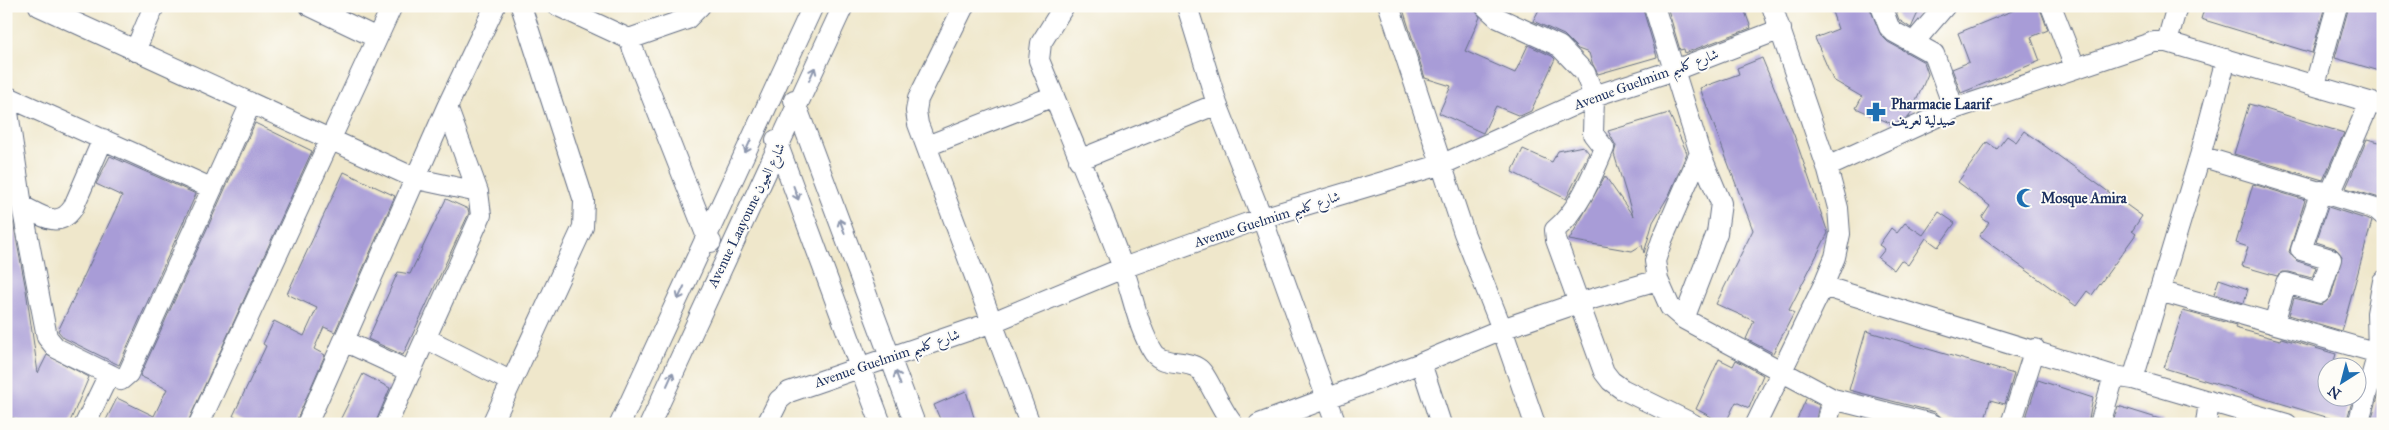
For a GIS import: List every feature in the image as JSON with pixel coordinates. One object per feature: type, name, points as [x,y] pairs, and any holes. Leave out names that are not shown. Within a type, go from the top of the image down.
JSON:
[{"type":"street","points":[[39,6],[417,179],[478,192]]},
{"type":"street","points":[[135,50],[154,6]]},
{"type":"street","points":[[310,6],[377,38]]},
{"type":"street","points":[[199,424],[332,140],[392,6]]},
{"type":"street","points":[[307,424],[417,179],[447,107],[495,6]]},
{"type":"street","points":[[492,424],[510,381],[583,227],[585,212],[584,201],[521,6]]},
{"type":"street","points":[[558,6],[629,38],[687,19],[694,15],[700,6]]},
{"type":"street","name":"Avenue Laayoune شارع العيون","points":[[620,424],[813,6]]},
{"type":"street","name":"Avenue Laayoune شارع العيون","points":[[650,424],[726,254],[798,107],[843,6]]},
{"type":"street","points":[[964,6],[918,100],[916,111],[918,124],[1030,424]]},
{"type":"street","points":[[1064,6],[1042,43],[1039,60],[1123,268],[1148,341],[1155,355],[1162,360],[1190,364],[1201,370],[1224,414],[1232,424]]},
{"type":"street","points":[[1188,6],[1217,104],[1262,218],[1336,424]]},
{"type":"street","points":[[1389,6],[1443,164],[1464,233],[1502,329],[1535,424]]},
{"type":"street","points":[[1486,6],[1498,18],[1559,46],[1585,74],[1594,96],[1593,134],[1604,148],[1588,185],[1564,223],[1555,230],[1556,240],[1604,372],[1611,381],[1693,424]]},
{"type":"street","points":[[1654,6],[1700,153],[1721,203],[1717,233],[1684,319]]},
{"type":"street","points":[[1756,424],[1823,286],[1840,234],[1838,208],[1827,167],[1772,6]]},
{"type":"street","points":[[1881,6],[1889,27],[1894,32],[1934,54],[1954,109]]},
{"type":"street","points":[[1914,42],[1945,6]]},
{"type":"street","points":[[2051,6],[2075,67]]},
{"type":"street","points":[[2167,42],[2177,6]]},
{"type":"street","points":[[2315,85],[2337,6]]},
{"type":"street","name":"Avenue Guelmim شارع كلميم","points":[[771,421],[779,400],[788,392],[993,322],[1123,268],[1262,218],[1443,164],[1594,96],[1675,70],[1781,29]]},
{"type":"street","points":[[629,38],[707,237],[726,254]]},
{"type":"street","points":[[1827,167],[1954,109],[2146,44],[2167,42],[2376,104],[2325,193],[2301,250],[2331,259],[2320,293],[2286,283],[2274,323]]},
{"type":"street","points":[[2100,424],[2123,377],[2159,291],[2200,156],[2226,59]]},
{"type":"street","points":[[780,78],[789,89],[798,107],[915,424]]},
{"type":"street","points":[[6,96],[211,188]]},
{"type":"street","points":[[927,146],[1054,96]]},
{"type":"street","points":[[6,100],[22,206],[46,337],[56,348],[121,380],[128,374],[251,103]]},
{"type":"street","points":[[1079,160],[1217,104]]},
{"type":"street","points":[[388,424],[481,215],[478,192],[447,107]]},
{"type":"street","points":[[760,118],[770,128],[779,147],[881,424]]},
{"type":"street","points":[[22,206],[48,219],[58,220],[67,216],[73,208],[103,139]]},
{"type":"street","points":[[1700,153],[1662,240],[1655,261],[1658,280],[1670,307],[1684,319],[1833,399],[1932,424]]},
{"type":"street","points":[[2200,156],[2376,209],[2383,215]]},
{"type":"street","points":[[1259,424],[1421,363],[1502,329],[1578,303],[1658,280]]},
{"type":"street","points":[[2358,424],[2378,353],[2383,281]]},
{"type":"street","points":[[1823,286],[2123,377],[2287,424]]},
{"type":"street","points":[[2159,291],[2378,353]]},
{"type":"street","points":[[427,338],[510,381]]},
{"type":"street","points":[[344,341],[411,372]]},
{"type":"street","points":[[2011,424],[2034,350]]},
{"type":"street","points":[[1421,363],[1441,424]]},
{"type":"street","points":[[85,424],[110,374]]},
{"type":"street","points":[[1827,424],[1833,399]]},
{"type":"street","points":[[2206,424],[2209,401]]},
{"type":"building","points":[[1402,6],[1473,6],[1480,17],[1465,51],[1515,73],[1528,45],[1552,56],[1555,59],[1531,111],[1520,116],[1496,106],[1483,133],[1439,113],[1451,86],[1425,78]]},
{"type":"building","points":[[1541,6],[1642,6],[1657,57],[1598,74],[1589,53],[1578,49],[1564,35],[1533,21]]},
{"type":"building","points":[[1667,6],[1743,6],[1751,28],[1685,53],[1684,49],[1680,50]]},
{"type":"building","points":[[1830,6],[1869,6],[1881,35],[1888,42],[1924,62],[1928,74],[1909,117],[1892,124],[1856,108],[1862,97],[1833,80],[1815,38],[1838,29]]},
{"type":"building","points":[[1894,6],[1921,6],[1911,28],[1899,20]]},
{"type":"building","points":[[2024,6],[2039,6],[2048,30],[2031,37],[2040,61],[1961,93],[1952,69],[1969,62],[1958,33]]},
{"type":"building","points":[[2205,6],[2325,6],[2312,53],[2201,19]]},
{"type":"building","points":[[2349,6],[2365,6],[2383,11],[2383,72],[2335,58]]},
{"type":"building","points":[[1762,58],[1794,135],[1828,233],[1789,310],[1794,313],[1773,353],[1746,339],[1754,321],[1716,304],[1753,230],[1700,88],[1739,74],[1737,68]]},
{"type":"building","points":[[2249,104],[2344,133],[2323,180],[2234,154]]},
{"type":"building","points":[[1669,113],[1687,153],[1670,193],[1653,222],[1644,253],[1642,245],[1632,251],[1569,240],[1605,176],[1633,216],[1614,154],[1616,146],[1608,131]]},
{"type":"building","points":[[255,123],[312,151],[187,424],[104,424],[117,398],[154,416],[167,389],[140,376]]},
{"type":"building","points":[[2024,131],[2142,216],[2132,231],[2136,234],[2092,295],[2087,291],[2076,306],[1979,236],[1989,223],[1982,218],[1990,206],[1958,182],[1987,142],[1997,149],[2007,136],[2016,142]]},
{"type":"building","points":[[2367,139],[2383,143],[2383,199],[2346,188]]},
{"type":"building","points":[[1583,146],[1589,153],[1566,199],[1512,172],[1523,149],[1552,162],[1558,151]]},
{"type":"building","points":[[110,156],[196,194],[119,365],[64,338],[58,331],[122,196],[96,184]]},
{"type":"building","points":[[344,172],[395,196],[335,332],[324,327],[314,349],[325,355],[295,424],[249,424],[233,416],[266,346],[263,344],[274,321],[304,336],[317,308],[287,294]]},
{"type":"building","points":[[2253,184],[2305,200],[2289,252],[2297,261],[2316,267],[2312,278],[2289,272],[2283,272],[2277,276],[2242,266],[2248,247],[2236,243]]},
{"type":"building","points":[[446,199],[468,209],[469,213],[403,355],[368,339],[398,272],[410,274]]},
{"type":"building","points":[[2328,207],[2372,221],[2342,331],[2289,315],[2294,298],[2322,305],[2331,297],[2342,256],[2335,248],[2316,242]]},
{"type":"building","points":[[1939,212],[1955,223],[1938,247],[1926,238],[1908,265],[1901,260],[1894,270],[1878,258],[1885,249],[1879,245],[1891,228],[1897,233],[1905,223],[1923,235]]},
{"type":"building","points":[[6,216],[12,216],[26,290],[38,373],[47,355],[89,377],[69,424],[27,424],[6,415]]},
{"type":"building","points":[[2219,279],[2248,289],[2244,303],[2214,294]]},
{"type":"building","points":[[2183,311],[2236,325],[2235,328],[2280,340],[2281,338],[2336,354],[2335,358],[2316,358],[2316,408],[2350,408],[2346,423],[2164,368]]},
{"type":"building","points":[[1866,331],[2014,374],[2005,404],[1990,400],[1984,424],[1962,424],[1942,418],[1935,412],[1849,390]]},
{"type":"building","points":[[1719,359],[1733,366],[1736,360],[1763,375],[1749,408],[1736,402],[1725,424],[1696,409]]},
{"type":"building","points":[[363,374],[390,388],[375,424],[338,424]]},
{"type":"building","points":[[2038,380],[2093,398],[2088,424],[2024,424]]},
{"type":"building","points":[[2383,380],[2383,424],[2370,424]]},
{"type":"building","points":[[966,391],[976,424],[942,424],[934,405]]},
{"type":"building","points":[[1806,399],[1819,405],[1815,424],[1795,424]]},
{"type":"building","points":[[2118,406],[2163,420],[2163,424],[2112,424]]},
{"type":"place","name":"Pharmacie Laarif صيدلية لعريف","points":[[1876,112]]},
{"type":"place","name":"Mosque Amira","points":[[2026,198]]}]
